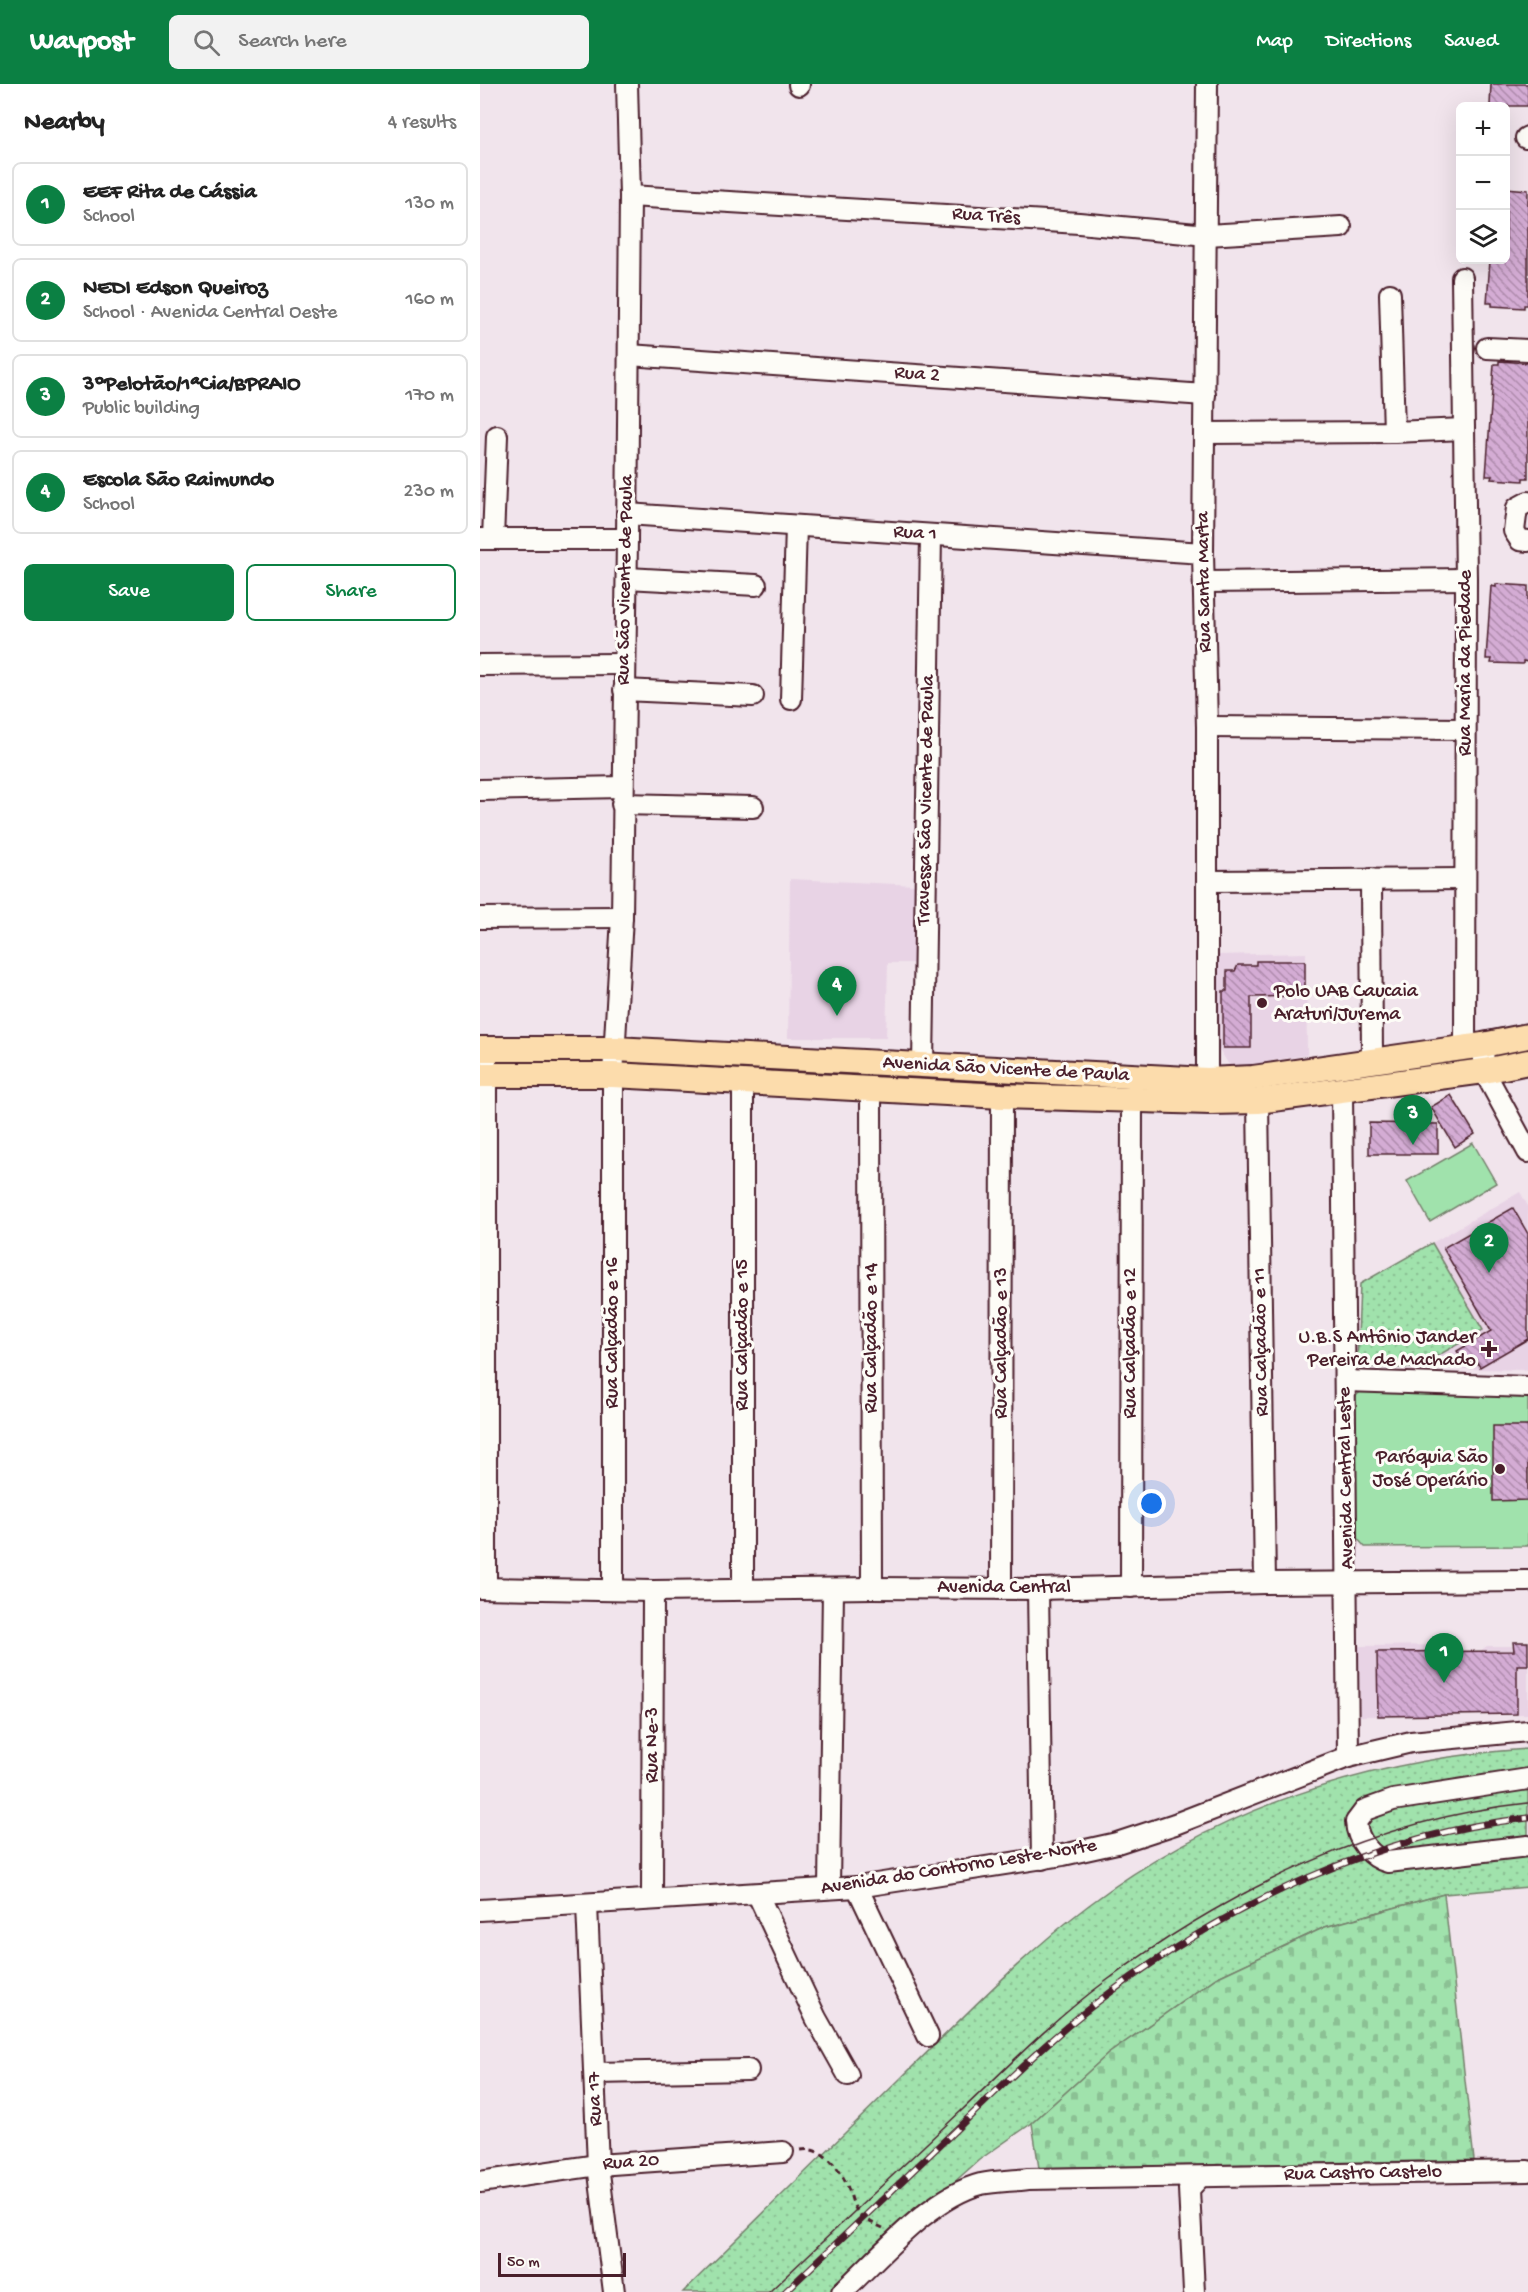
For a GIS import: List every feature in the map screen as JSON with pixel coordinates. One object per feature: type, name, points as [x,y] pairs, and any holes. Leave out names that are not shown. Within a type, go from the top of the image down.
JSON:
[{"type":"main road","name":"Avenida São Vicente de Paula","points":[[483,1049],[615,1049],[1207,1080],[1253,1078],[1528,1036]]},
{"type":"main road","name":"Avenida São Vicente de Paula","points":[[483,1075],[613,1075],[1002,1096],[1258,1101],[1484,1071],[1528,1062]]},
{"type":"street","name":"Rua São Vicente de Paula","points":[[613,1075],[622,917],[627,578],[630,196],[627,84]]},
{"type":"street","name":"Rua Santa Marta","points":[[1207,84],[1203,553],[1207,727],[1207,1080]]},
{"type":"street","name":"Rua Três","points":[[630,196],[1078,223],[1207,235],[1341,227]]},
{"type":"street","name":"Rua Maria da Piedade","points":[[1462,278],[1466,579],[1465,879],[1474,1046],[1484,1071]]},
{"type":"street","points":[[1390,294],[1394,432]]},
{"type":"street","points":[[1487,348],[1528,350]]},
{"type":"street","name":"Rua 2","points":[[629,355],[1205,395]]},
{"type":"street","points":[[1204,433],[1394,432],[1464,429]]},
{"type":"street","points":[[497,436],[486,539],[627,539]]},
{"type":"street","points":[[1528,502],[1517,508],[1514,531],[1520,540],[1528,541]]},
{"type":"street","name":"Rua 1","points":[[627,514],[1203,553]]},
{"type":"street","points":[[791,699],[796,526]]},
{"type":"street","name":"Travessa São Vicente de Paula","points":[[923,1065],[932,535]]},
{"type":"street","points":[[627,578],[756,585]]},
{"type":"street","points":[[1205,582],[1466,579]]},
{"type":"street","points":[[480,664],[624,664]]},
{"type":"street","points":[[624,690],[753,696]]},
{"type":"street","points":[[1207,727],[1466,729]]},
{"type":"street","points":[[480,790],[622,795],[753,807]]},
{"type":"street","points":[[1371,879],[1371,1060]]},
{"type":"street","points":[[1208,881],[1465,879]]},
{"type":"street","points":[[480,918],[622,917]]},
{"type":"street","points":[[483,1049],[483,1588]]},
{"type":"street","points":[[1484,1071],[1528,1152]]},
{"type":"street","name":"Rua Calçadão e 16","points":[[613,1075],[614,1590]]},
{"type":"street","name":"Rua Calçadão e 15","points":[[743,1081],[743,1589]]},
{"type":"street","name":"Rua Calçadão e 14","points":[[871,1088],[872,1588]]},
{"type":"street","name":"Avenida Central Leste","points":[[1342,1090],[1348,1757]]},
{"type":"street","name":"Rua Calçadão e 13","points":[[1001,1589],[1002,1096]]},
{"type":"street","name":"Rua Calçadão e 12","points":[[1131,1587],[1132,1098]]},
{"type":"street","name":"Rua Calçadão e 11","points":[[1258,1101],[1265,1583]]},
{"type":"street","points":[[1346,1381],[1528,1387]]},
{"type":"street","name":"Avenida Central","points":[[483,1588],[653,1591],[872,1588],[1038,1590],[1265,1583],[1528,1581]]},
{"type":"street","points":[[829,1888],[833,1590]]},
{"type":"street","points":[[1038,1590],[1042,1859]]},
{"type":"street","name":"Rua Ne-3","points":[[652,1899],[653,1591]]},
{"type":"street","name":"Avenida do Contorno Leste-Norte","points":[[480,1910],[758,1895],[857,1887],[1042,1859],[1117,1843],[1175,1824],[1348,1757],[1411,1742],[1528,1731]]},
{"type":"street","points":[[1528,1779],[1393,1800],[1365,1810],[1356,1822],[1359,1835],[1367,1849],[1377,1858],[1388,1862],[1528,1846]]},
{"type":"street","points":[[857,1887],[928,2036]]},
{"type":"street","points":[[758,1895],[816,2018],[848,2074]]},
{"type":"street","name":"Rua 17","points":[[587,1905],[598,2165],[614,2292]]},
{"type":"street","points":[[595,2073],[748,2070]]},
{"type":"street","name":"Rua 20","points":[[480,2182],[598,2165],[783,2152]]},
{"type":"street","name":"Rua Castro Castelo","points":[[842,2292],[900,2238],[950,2197],[981,2184],[1028,2180],[1528,2171]]},
{"type":"street","points":[[1194,2292],[1189,2189],[1199,2178]]},
{"type":"path","points":[[783,2152],[807,2149],[818,2151],[844,2177],[852,2204],[860,2215],[900,2238]]},
{"type":"shaded area","points":[[790,879],[916,885],[916,963],[888,963],[886,1038],[788,1038]]},
{"type":"shaded area","name":"Polo UAB Caucaia Araturi/Jurema","points":[[1306,953],[1307,1055],[1231,1068],[1219,1049],[1218,955]]},
{"type":"shaded area","points":[[1520,1192],[1528,1206],[1528,1370],[1416,1368],[1483,1330],[1432,1243]]},
{"type":"shaded area","points":[[1528,1642],[1528,1714],[1360,1716],[1359,1646],[1448,1645],[1456,1652],[1480,1651],[1487,1646],[1513,1646]]},
{"type":"green space","points":[[1473,1143],[1496,1183],[1430,1222],[1407,1181]]},
{"type":"green space","points":[[1432,1243],[1483,1330],[1416,1368],[1357,1367],[1360,1284]]},
{"type":"green space","points":[[1363,1389],[1528,1395],[1528,1546],[1365,1547],[1355,1536],[1353,1399]]},
{"type":"green space","points":[[1528,1749],[1528,1887],[1444,1894],[1325,1927],[1216,1978],[1108,2054],[1032,2123],[979,2160],[831,2292],[683,2292],[1016,1966],[1089,1905],[1138,1871],[1189,1841],[1297,1794],[1354,1777],[1411,1764],[1469,1754]]},
{"type":"green space","points":[[1444,1894],[1474,2160],[1039,2168],[1032,2123],[1108,2054],[1216,1978],[1325,1927]]},
{"type":"building","points":[[1491,84],[1528,84],[1528,106],[1510,106],[1510,102],[1490,102]]},
{"type":"building","points":[[1510,188],[1528,190],[1528,305],[1524,305],[1524,308],[1492,306],[1492,303],[1487,303],[1490,264],[1510,264]]},
{"type":"building","points":[[1499,361],[1528,363],[1528,478],[1523,478],[1523,481],[1491,479],[1492,476],[1486,476],[1494,364],[1499,364]]},
{"type":"building","points":[[1496,584],[1528,586],[1528,662],[1523,661],[1523,664],[1491,663],[1492,659],[1486,659],[1491,586],[1496,587]]},
{"type":"building","points":[[1256,961],[1305,961],[1305,996],[1251,997],[1251,1048],[1223,1048],[1223,991],[1227,991],[1227,971],[1235,971],[1238,965],[1256,965]]},
{"type":"building","points":[[1451,1095],[1475,1134],[1455,1147],[1431,1107]]},
{"type":"building","points":[[1369,1123],[1438,1124],[1438,1154],[1369,1154]]},
{"type":"building","points":[[1513,1208],[1528,1234],[1528,1339],[1480,1367],[1475,1359],[1466,1365],[1457,1351],[1491,1331],[1443,1248]]},
{"type":"building","points":[[1493,1426],[1528,1426],[1528,1500],[1493,1501]]},
{"type":"building","points":[[1513,1642],[1528,1642],[1528,1665],[1517,1665],[1517,1714],[1378,1716],[1377,1652],[1514,1651]]},
{"type":"tram line","points":[[769,2292],[1050,2027],[1106,1981],[1153,1948],[1202,1917],[1253,1889],[1359,1842],[1415,1825],[1471,1812],[1528,1803]]},
{"type":"railway","points":[[785,2292],[1016,2072],[1091,2007],[1157,1960],[1256,1902],[1362,1857],[1416,1839],[1472,1826],[1528,1818]]},
{"type":"place","name":"Polo UAB Caucaia Araturi/Jurema","points":[[1262,1003]]},
{"type":"place","name":"Escola São Raimundo","points":[[837,1016]]},
{"type":"place","name":"3ºPelotão/1ªCia/BPRAIO","points":[[1413,1145]]},
{"type":"place","name":"NEDI Edson Queiroz","points":[[1489,1273]]},
{"type":"place","name":"U.B.S Antônio Jander Pereira de Machado","points":[[1489,1349]]},
{"type":"place","name":"Paróquia São José Operário","points":[[1500,1469]]},
{"type":"place","name":"EEF Rita de Cássia","points":[[1444,1683]]}]
